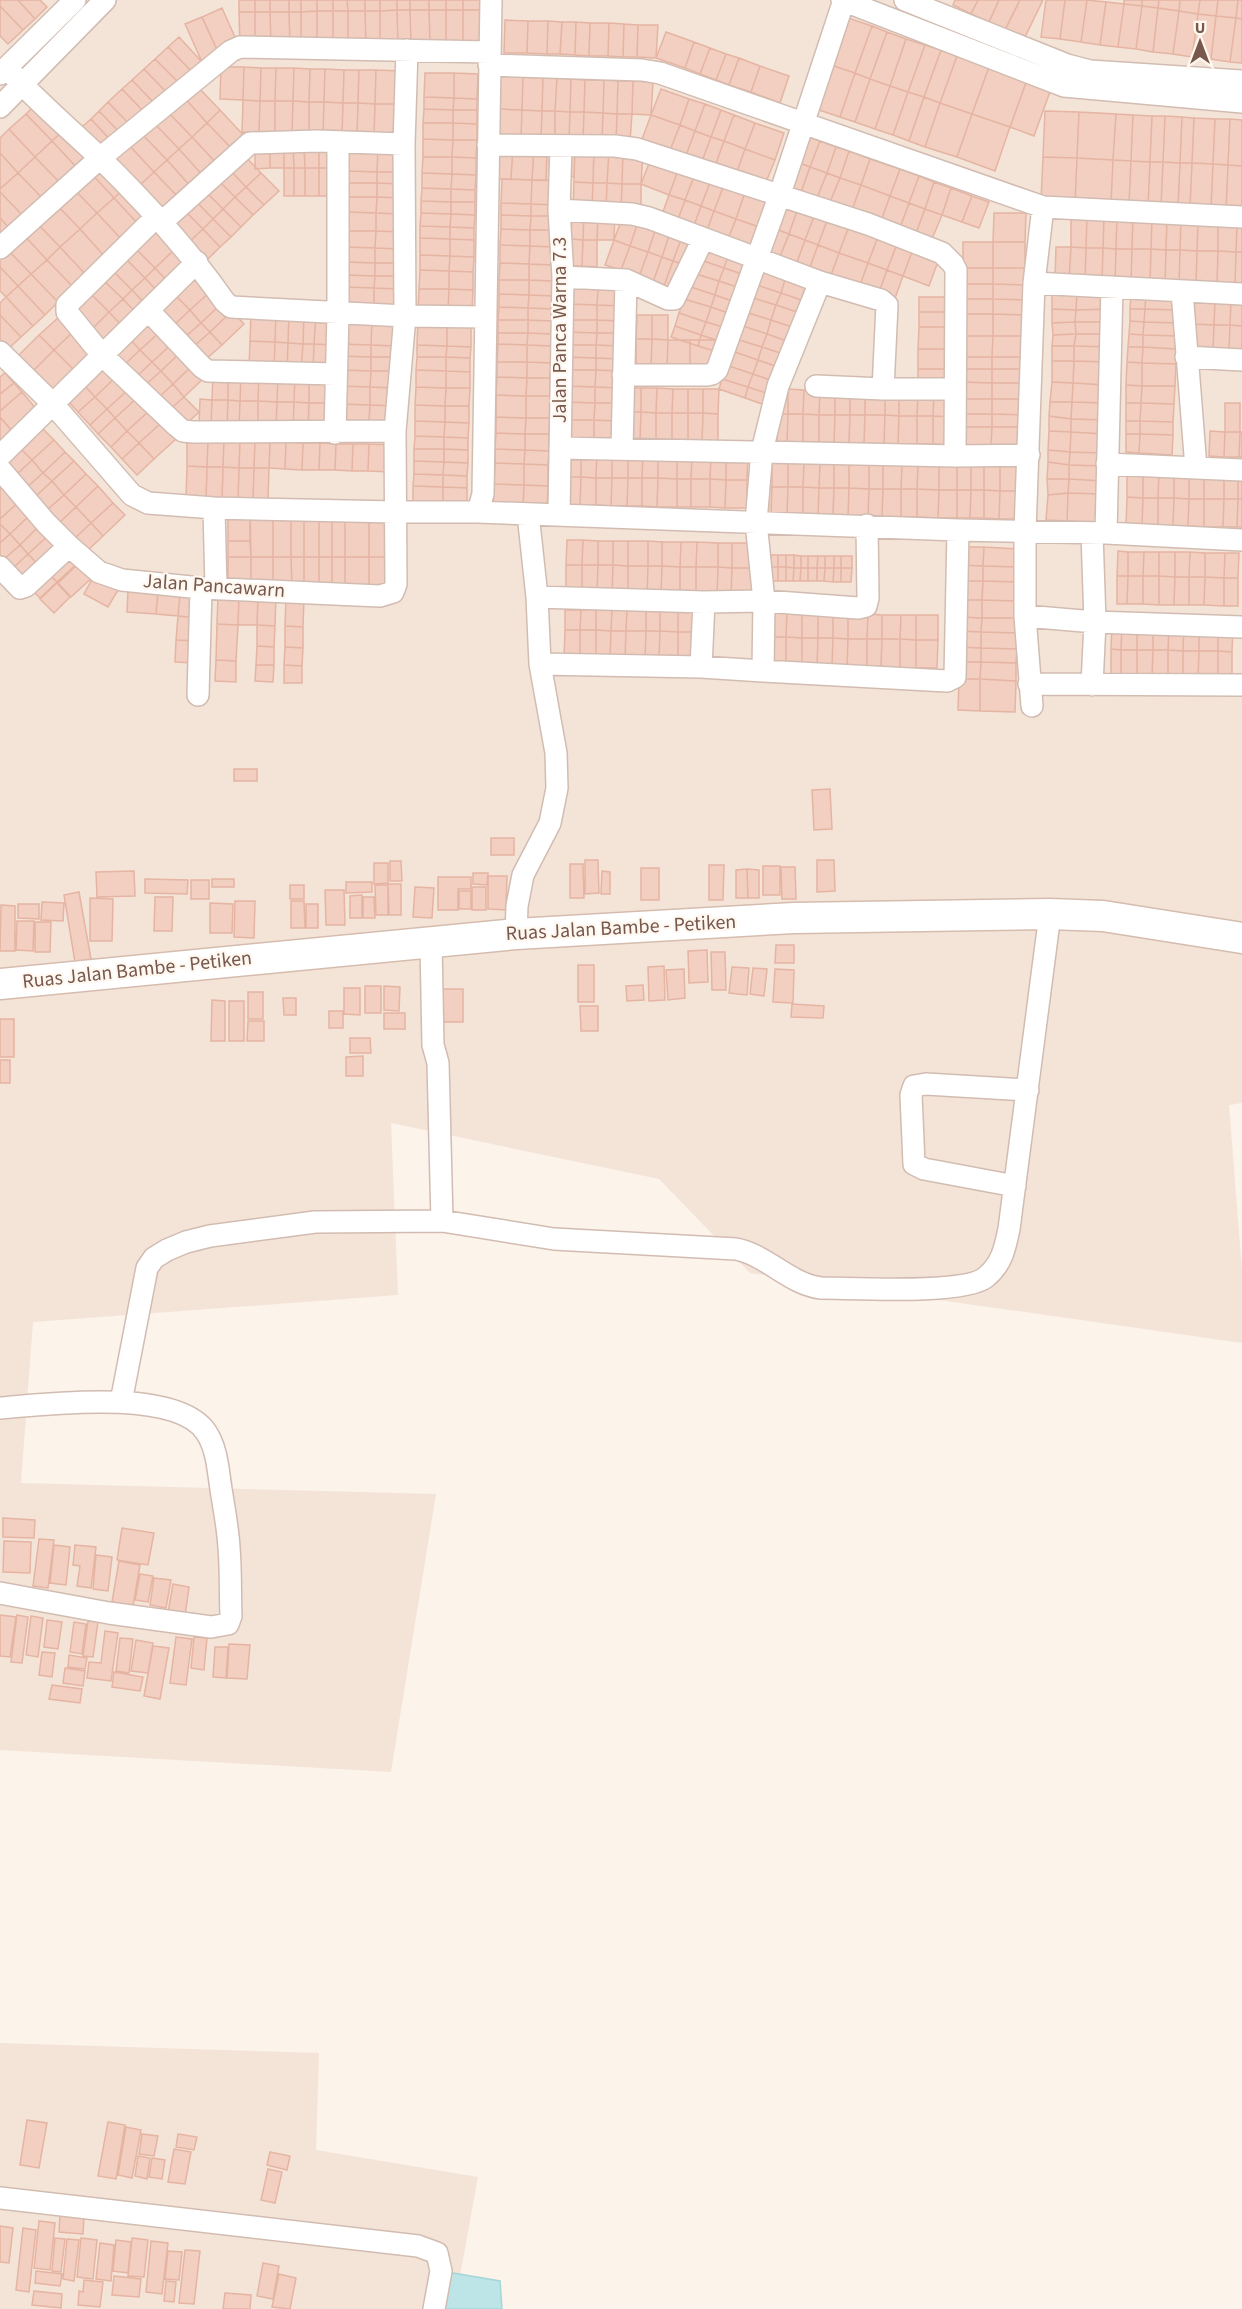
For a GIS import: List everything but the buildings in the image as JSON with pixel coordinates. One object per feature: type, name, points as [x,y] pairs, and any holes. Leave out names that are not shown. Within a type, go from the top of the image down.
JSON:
[{"type":"main road","name":"Ruas Jalan Bambe - Petiken","points":[[0,984],[516,934],[794,918],[1050,914],[1103,916],[1242,938]]},
{"type":"street","points":[[75,0],[3,71],[23,86],[100,158],[160,219],[231,307],[405,316],[486,317]]},
{"type":"street","points":[[0,107],[105,0]]},
{"type":"street","points":[[478,512],[483,494],[491,0]]},
{"type":"street","points":[[622,375],[707,375],[715,372],[779,196],[843,0],[1064,86],[1242,102]]},
{"type":"street","points":[[905,0],[1067,65],[1090,71],[1242,81]]},
{"type":"street","points":[[0,248],[100,158],[231,51],[240,47],[407,50],[489,59],[652,71],[1043,207],[1242,217]]},
{"type":"street","points":[[395,512],[395,431],[405,316],[404,144],[407,50]]},
{"type":"street","points":[[395,431],[334,433],[183,430],[102,355],[68,312],[67,305],[160,219],[250,143],[317,141],[404,144]]},
{"type":"street","points":[[334,433],[338,313],[338,143]]},
{"type":"street","points":[[488,145],[637,148],[868,224],[942,253],[956,270],[955,456]]},
{"type":"street","name":"Jalan Panca Warna 7.3","points":[[559,514],[561,146]]},
{"type":"street","points":[[1032,706],[1024,616],[1025,531],[1034,284],[1043,207]]},
{"type":"street","points":[[559,210],[632,214],[649,218],[820,282],[881,300],[887,305],[883,389]]},
{"type":"street","points":[[562,277],[626,280],[668,299],[674,299],[703,238]]},
{"type":"street","points":[[0,456],[197,262]]},
{"type":"street","points":[[622,449],[626,280]]},
{"type":"street","points":[[763,671],[764,601],[756,522],[762,451],[778,386],[820,282]]},
{"type":"street","points":[[1034,284],[1242,294]]},
{"type":"street","points":[[1092,685],[1099,533],[1107,464],[1112,287]]},
{"type":"street","points":[[1182,291],[1196,468]]},
{"type":"street","points":[[148,310],[208,371],[336,374]]},
{"type":"street","points":[[0,352],[52,403],[139,500],[148,503],[214,508],[559,514],[1242,540]]},
{"type":"street","points":[[1186,357],[1242,360]]},
{"type":"street","points":[[816,386],[956,389]]},
{"type":"street","points":[[560,448],[955,456],[1029,454]]},
{"type":"street","points":[[1107,464],[1242,470]]},
{"type":"street","name":"Jalan Pancawarn","points":[[0,469],[46,524],[69,546],[99,572],[122,580],[208,588],[380,596],[394,590],[396,584],[395,512]]},
{"type":"street","points":[[198,695],[214,508]]},
{"type":"street","points":[[516,934],[517,906],[523,875],[550,823],[557,788],[556,753],[540,664],[537,597],[528,514]]},
{"type":"street","points":[[537,597],[704,602],[764,601],[858,608],[866,606],[868,598],[867,525]]},
{"type":"street","points":[[540,664],[701,667],[947,681],[955,677],[958,530]]},
{"type":"street","points":[[0,567],[20,588],[26,586],[69,546]]},
{"type":"street","points":[[701,667],[704,602]]},
{"type":"street","points":[[1024,616],[1095,622],[1242,627]]},
{"type":"street","points":[[1029,684],[1242,685]]},
{"type":"street","points":[[121,1402],[147,1268],[154,1258],[167,1250],[210,1236],[315,1222],[442,1221],[554,1239],[736,1249],[747,1251],[802,1283],[821,1288],[942,1287],[969,1284],[985,1278],[1002,1258],[1028,1090],[1050,914]]},
{"type":"street","points":[[430,943],[433,1045],[438,1063],[442,1221]]},
{"type":"street","points":[[1014,1186],[918,1168],[913,1160],[911,1095],[914,1086],[926,1084],[1028,1090]]},
{"type":"street","points":[[0,1408],[70,1402],[121,1402],[151,1406],[181,1414],[205,1430],[216,1456],[229,1547],[230,1622],[221,1627],[211,1627],[109,1613],[0,1593]]},
{"type":"street","points":[[0,2198],[417,2246],[437,2253],[441,2271],[434,2309]]},
{"type":"shaded area","points":[[0,0],[1242,0],[1242,1103],[1229,1105],[1242,1270],[1242,1343],[750,1273],[659,1179],[391,1123],[398,1295],[33,1322],[21,1483],[436,1494],[391,1772],[0,1750]]},
{"type":"shaded area","points":[[0,2043],[319,2053],[316,2150],[478,2177],[454,2309],[0,2309]]},
{"type":"water","points":[[441,2271],[500,2281],[502,2309],[434,2309]]}]
